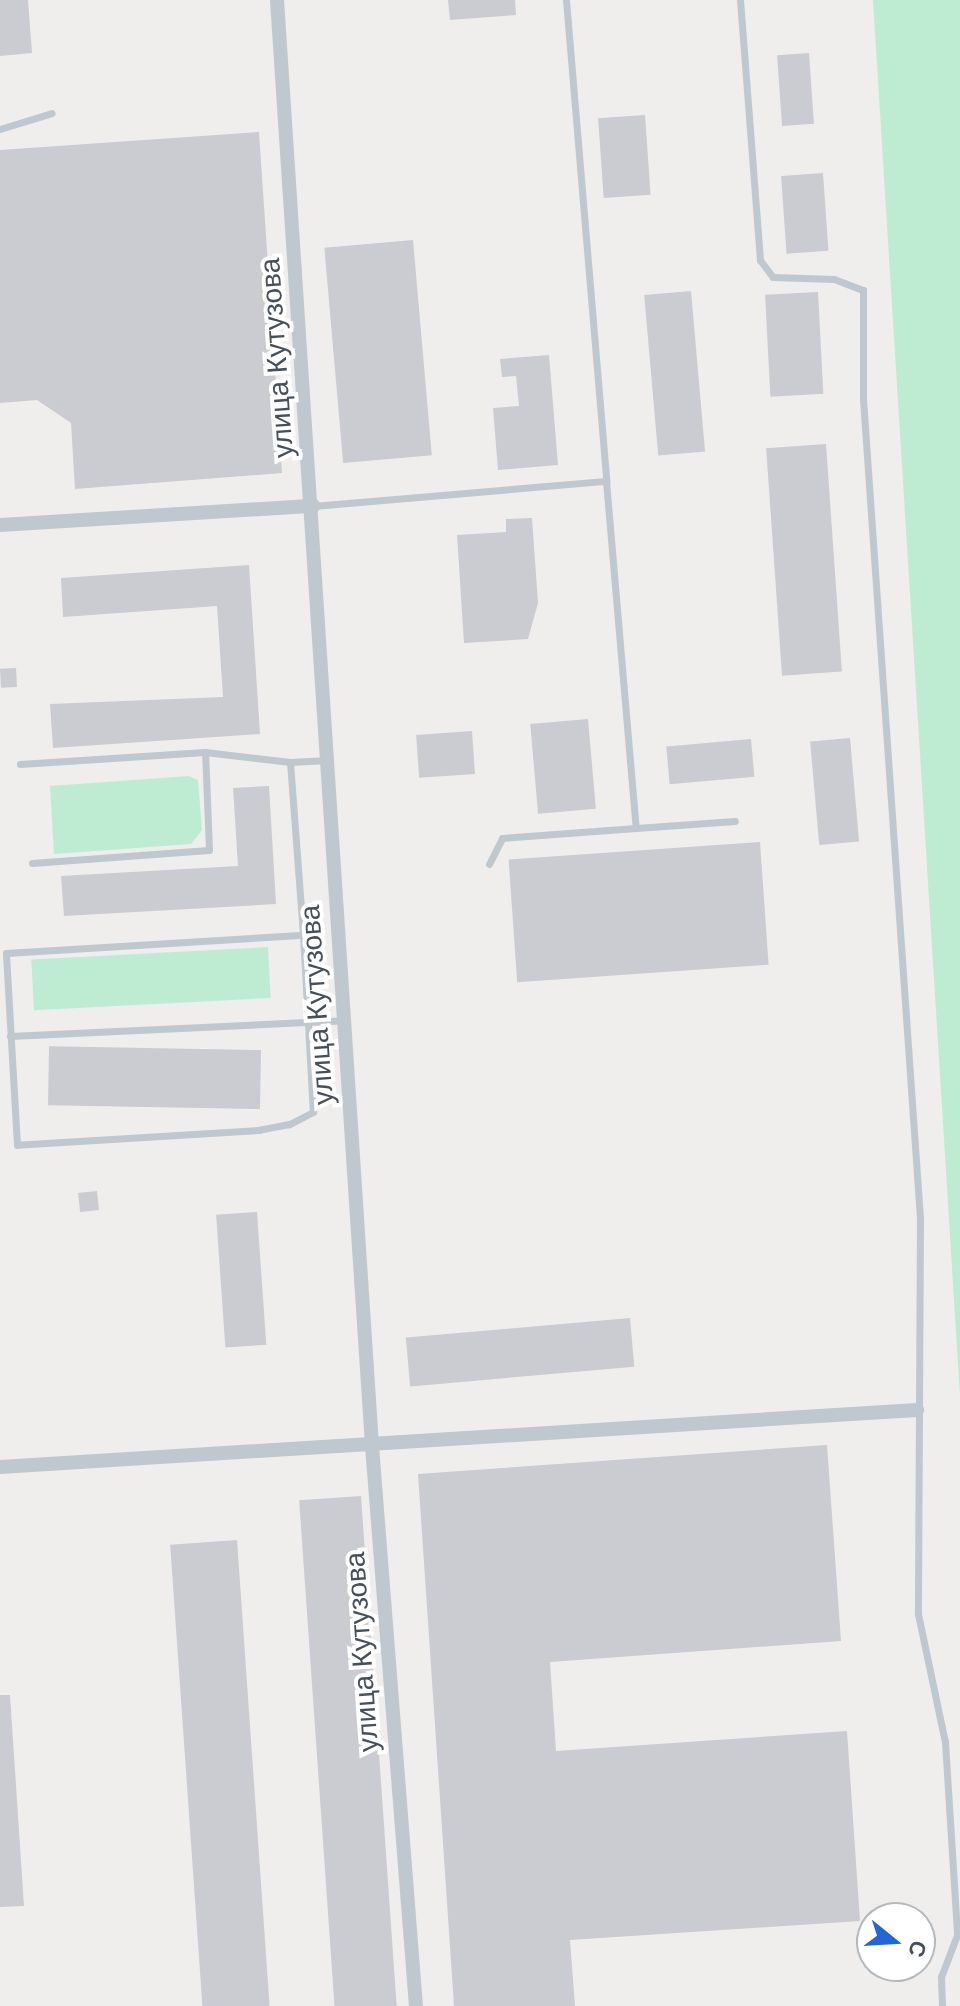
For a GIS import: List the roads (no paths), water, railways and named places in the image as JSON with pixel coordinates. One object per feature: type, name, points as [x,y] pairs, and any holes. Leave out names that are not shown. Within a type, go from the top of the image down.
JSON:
[{"type":"street","name":"улица Кутузова","points":[[277,0],[313,506],[372,1446],[416,2006]]},
{"type":"street","points":[[0,525],[313,506]]},
{"type":"street","points":[[0,1467],[917,1410]]},
{"type":"lane","points":[[566,0],[636,828]]},
{"type":"lane","points":[[740,0],[760,260],[773,277],[834,279],[863,290],[863,399],[920,1218],[918,1614],[945,1742],[957,1935],[941,1977],[942,2006]]},
{"type":"lane","points":[[0,129],[52,113]]},
{"type":"lane","points":[[313,506],[606,481]]},
{"type":"lane","points":[[20,764],[205,752],[290,762],[328,760]]},
{"type":"lane","points":[[32,863],[209,850],[205,752]]},
{"type":"lane","points":[[290,762],[303,935],[313,1112],[289,1124],[17,1145],[6,953],[303,935]]},
{"type":"lane","points":[[489,864],[502,838],[735,821]]},
{"type":"lane","points":[[10,1036],[344,1020]]}]
